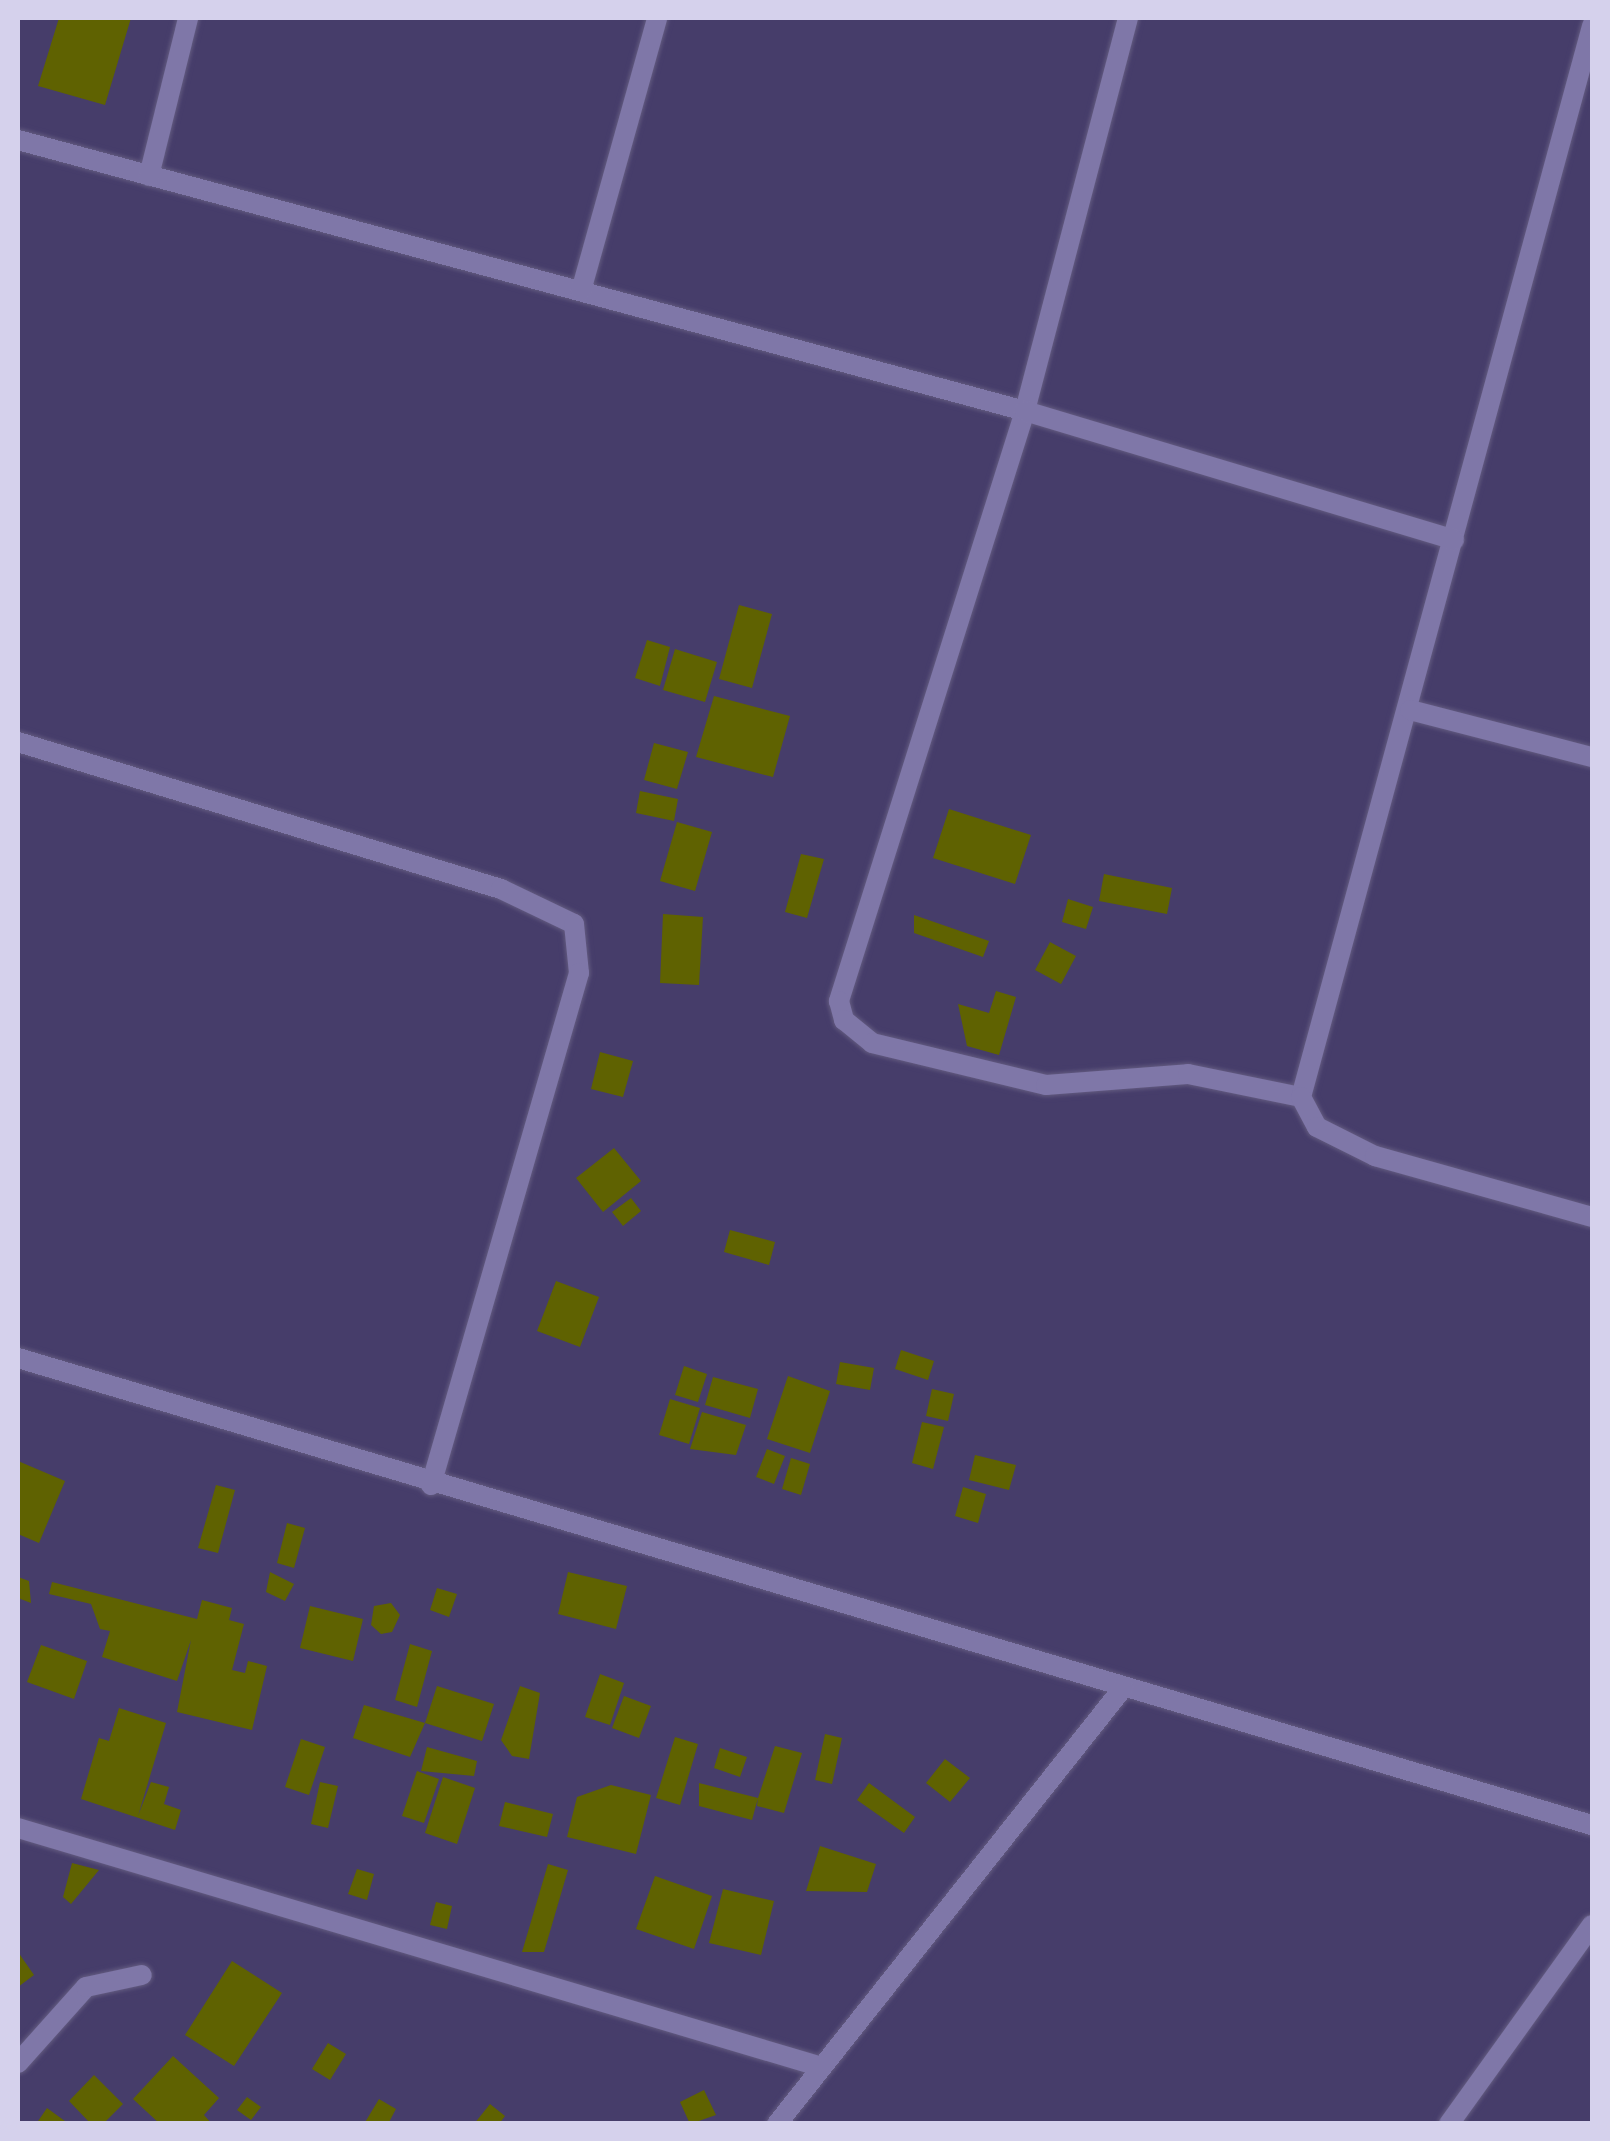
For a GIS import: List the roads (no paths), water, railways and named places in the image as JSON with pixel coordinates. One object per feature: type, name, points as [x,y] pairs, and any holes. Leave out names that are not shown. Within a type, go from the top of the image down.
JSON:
[{"type":"street","points":[[149,176],[188,18]]},
{"type":"street","points":[[581,291],[657,18]]},
{"type":"street","points":[[1128,18],[1025,411],[839,1001],[844,1020],[872,1043],[1046,1084],[1188,1074],[1301,1097]]},
{"type":"street","points":[[1592,26],[1410,710],[1301,1097],[1317,1127],[1361,1150],[1592,1218]]},
{"type":"street","points":[[1570,111],[1592,117]]},
{"type":"street","points":[[18,140],[1025,411],[1454,540]]},
{"type":"street","points":[[1410,710],[1592,756]]},
{"type":"street","points":[[18,742],[501,889],[574,924],[578,973],[431,1485]]},
{"type":"street","points":[[18,1358],[431,1485],[1592,1825]]},
{"type":"street","points":[[777,2124],[1123,1688]]},
{"type":"street","points":[[18,1828],[822,2067]]},
{"type":"street","points":[[1449,2124],[1592,1925]]},
{"type":"street","points":[[18,2063],[86,1987],[142,1975]]}]
